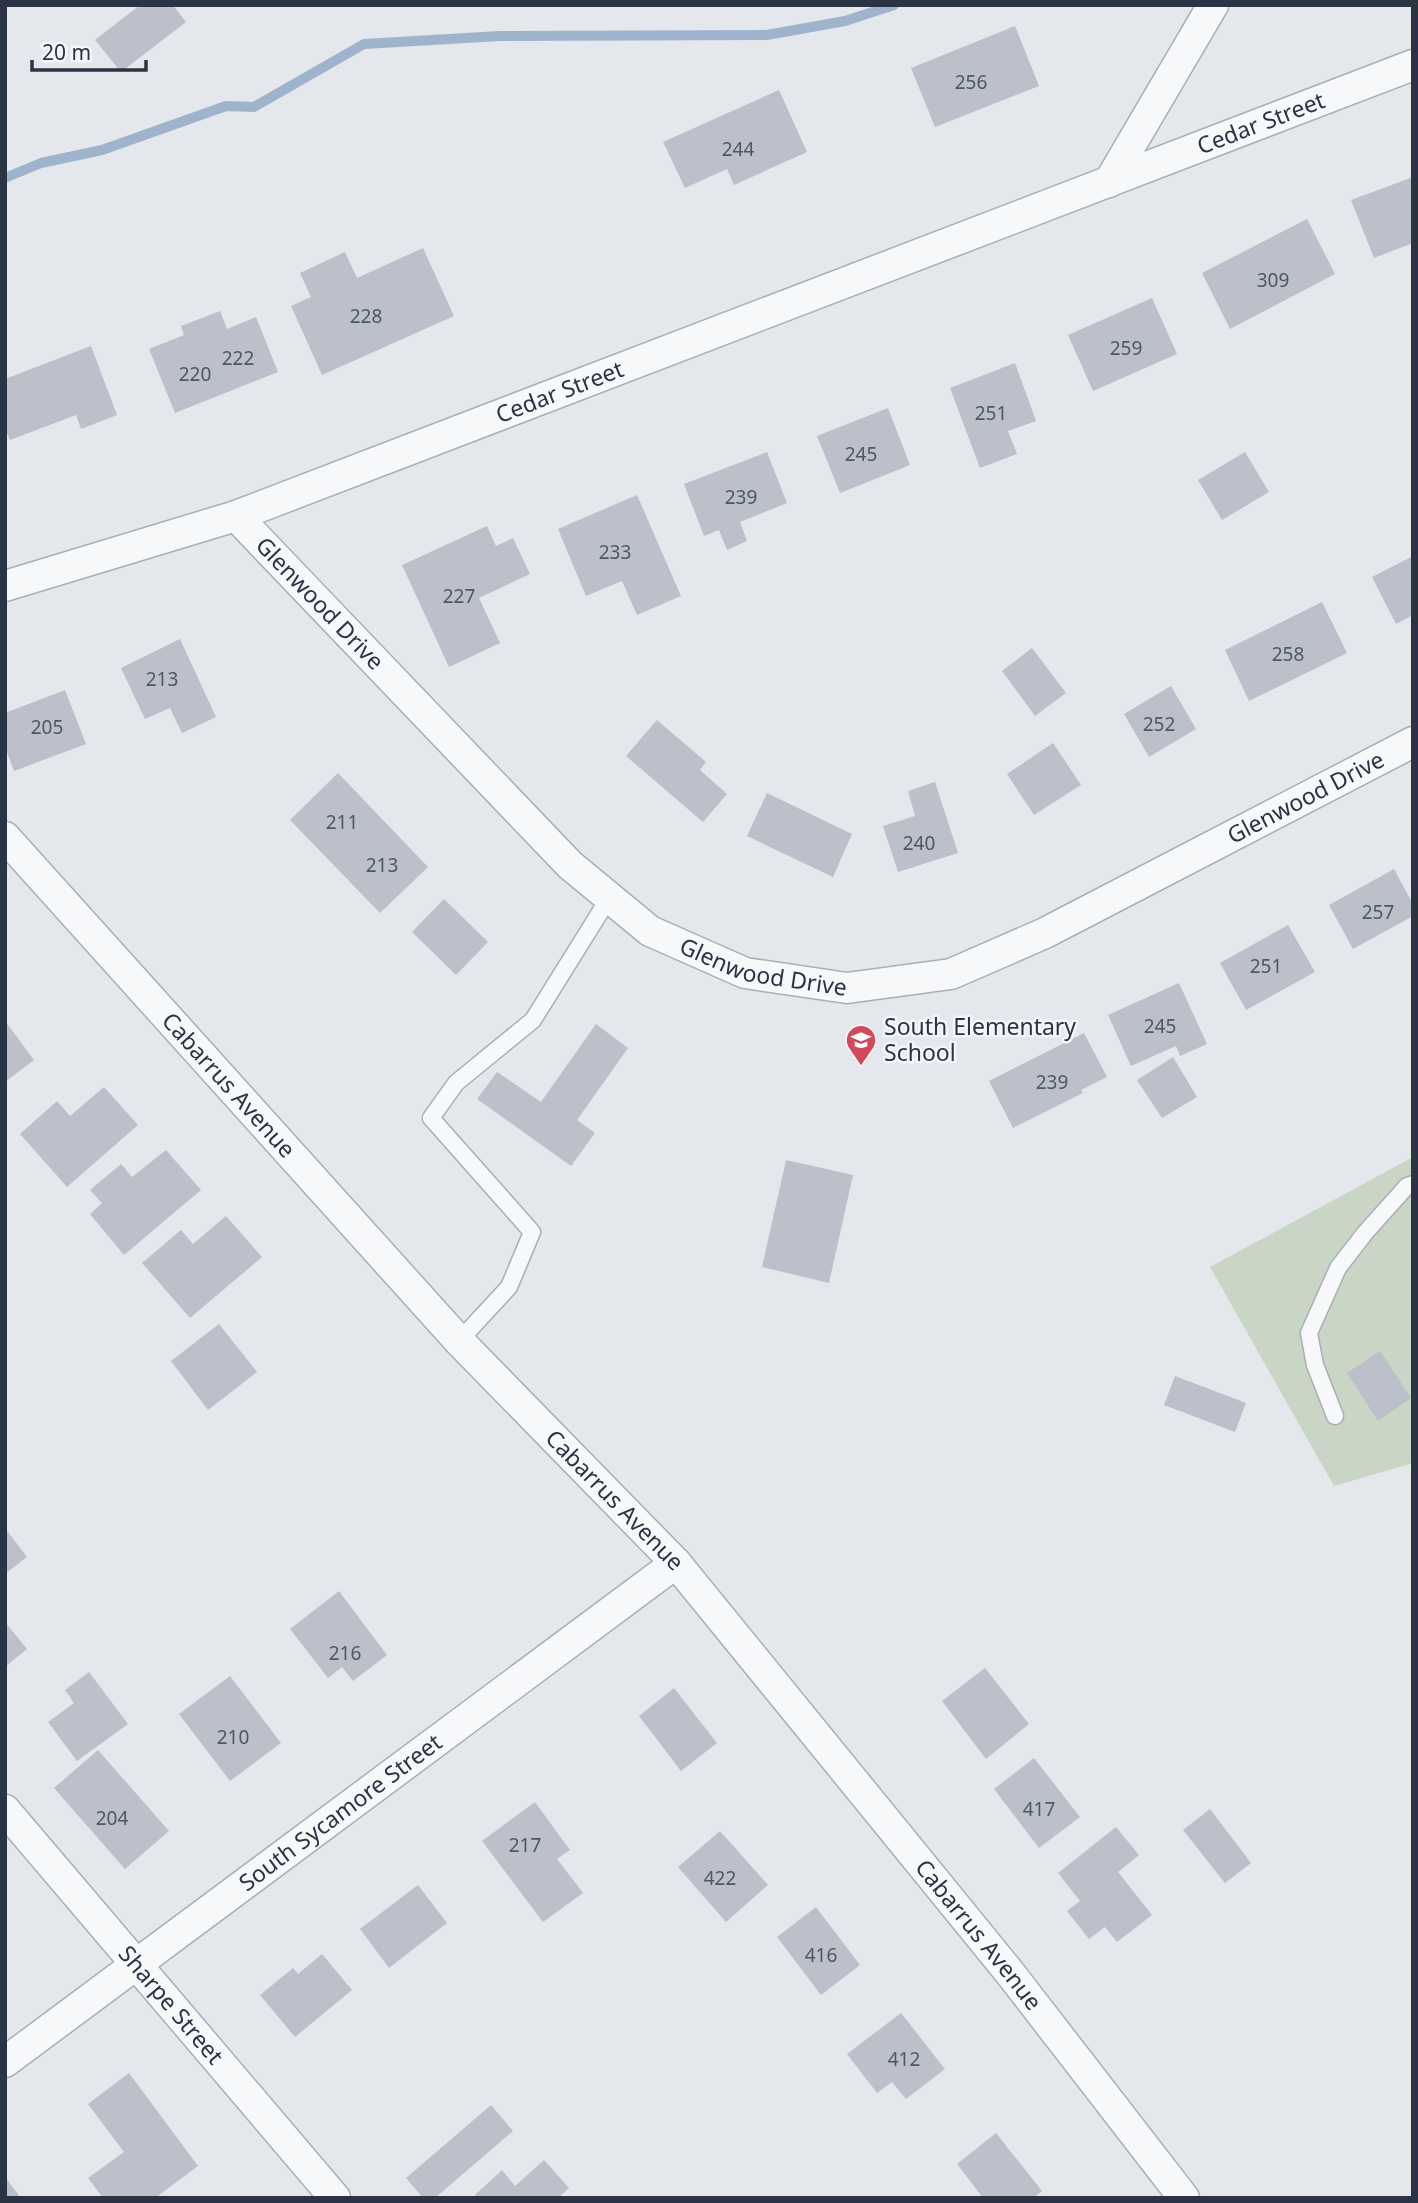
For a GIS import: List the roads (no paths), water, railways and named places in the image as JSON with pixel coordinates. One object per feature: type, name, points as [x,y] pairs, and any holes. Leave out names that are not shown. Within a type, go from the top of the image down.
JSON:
[{"type":"street","points":[[1109,182],[1213,5]]},
{"type":"street","name":"Cedar Street","points":[[5,586],[236,516],[1413,65]]},
{"type":"street","name":"Glenwood Drive","points":[[236,516],[570,865],[650,931],[745,973],[848,988],[950,975],[1045,933],[1413,742]]},
{"type":"street","name":"Cabarrus Avenue","points":[[5,837],[459,1341],[676,1563],[1010,1973],[1184,2198]]},
{"type":"street","name":"South Sycamore Street","points":[[5,2062],[676,1563]]},
{"type":"street","name":"Sharpe Street","points":[[5,1810],[335,2198]]},
{"type":"lane","points":[[459,1341],[509,1287],[532,1232],[431,1118],[456,1083],[533,1020],[609,898]]},
{"type":"lane","points":[[1335,1416],[1315,1365],[1309,1333],[1338,1268],[1365,1233],[1407,1186],[1413,1184]]},
{"type":"waterway","points":[[5,178],[41,163],[102,150],[226,106],[254,107],[364,44],[500,36],[767,35],[845,21],[894,5]]},
{"type":"place","name":"South Elementary School","points":[[861,1067]]}]
